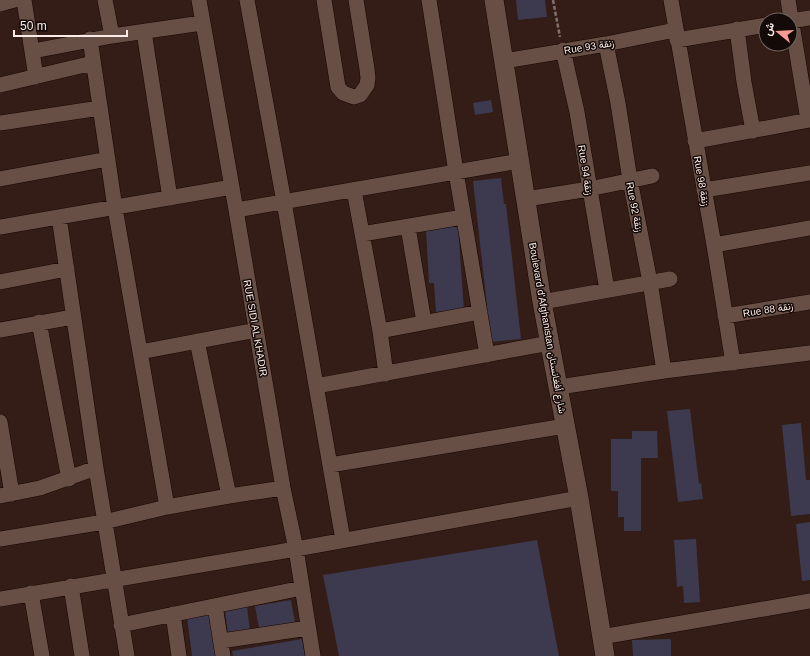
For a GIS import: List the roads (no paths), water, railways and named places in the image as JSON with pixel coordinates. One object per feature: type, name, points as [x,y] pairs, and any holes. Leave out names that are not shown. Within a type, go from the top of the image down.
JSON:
[{"type":"street","points":[[0,4],[14,0]]},
{"type":"street","points":[[24,0],[36,77]]},
{"type":"street","points":[[105,0],[112,36]]},
{"type":"street","name":"RUE SIDI AL KHADIR","points":[[199,0],[283,488],[296,549],[313,656]]},
{"type":"street","points":[[247,0],[343,540]]},
{"type":"street","points":[[324,0],[338,87],[344,93],[354,97],[360,95],[364,91],[368,78],[356,0]]},
{"type":"street","points":[[428,0],[487,355]]},
{"type":"street","name":"Boulevard d'Afghanistan شارع أفغانستان","points":[[494,0],[542,302],[559,387],[605,656]]},
{"type":"street","name":"Rue 98 زنقة","points":[[670,0],[714,245],[733,363]]},
{"type":"street","points":[[788,0],[790,12]]},
{"type":"street","points":[[798,20],[810,18]]},
{"type":"street","points":[[32,51],[90,39],[202,23]]},
{"type":"street","name":"Rue 93 زنقة","points":[[504,60],[606,44],[758,26]]},
{"type":"street","points":[[738,29],[744,82],[753,131]]},
{"type":"street","points":[[144,32],[170,198]]},
{"type":"street","points":[[90,39],[115,208],[167,507]]},
{"type":"street","name":"Rue 92 زنقة","points":[[606,44],[650,282],[664,371]]},
{"type":"street","name":"Rue 94 زنقة","points":[[563,50],[577,112],[607,290]]},
{"type":"street","points":[[695,141],[809,120],[797,52]]},
{"type":"street","points":[[0,85],[93,63]]},
{"type":"street","points":[[0,123],[100,108]]},
{"type":"street","points":[[0,179],[108,159]]},
{"type":"street","points":[[236,210],[519,161]]},
{"type":"street","points":[[704,190],[810,173]]},
{"type":"street","points":[[526,198],[589,189],[652,176]]},
{"type":"street","points":[[0,227],[232,187]]},
{"type":"street","points":[[354,190],[380,331],[386,374]]},
{"type":"street","points":[[59,217],[104,522],[127,656]]},
{"type":"street","points":[[362,234],[463,217]]},
{"type":"street","points":[[408,227],[424,322]]},
{"type":"street","points":[[714,245],[810,228]]},
{"type":"street","points":[[0,282],[67,269]]},
{"type":"street","points":[[542,302],[670,279]]},
{"type":"street","name":"Rue 88 زنقة","points":[[725,316],[810,302]]},
{"type":"street","points":[[380,331],[480,312]]},
{"type":"street","points":[[0,330],[73,316]]},
{"type":"street","points":[[39,322],[69,478]]},
{"type":"street","points":[[140,352],[256,330]]},
{"type":"street","points":[[197,341],[229,496]]},
{"type":"street","points":[[316,386],[550,343]]},
{"type":"street","points":[[559,387],[664,371],[810,355]]},
{"type":"street","points":[[0,422],[6,495],[40,488],[96,468]]},
{"type":"street","points":[[330,465],[565,426]]},
{"type":"street","points":[[0,540],[104,522],[167,507],[283,488]]},
{"type":"street","points":[[0,598],[296,549],[578,498]]},
{"type":"street","points":[[71,586],[82,656]]},
{"type":"street","points":[[121,625],[302,588]]},
{"type":"street","points":[[31,593],[42,656]]},
{"type":"street","points":[[601,637],[810,601]]},
{"type":"street","points":[[215,606],[223,656]]},
{"type":"street","points":[[173,614],[179,656]]},
{"type":"street","points":[[221,641],[308,628]]}]
